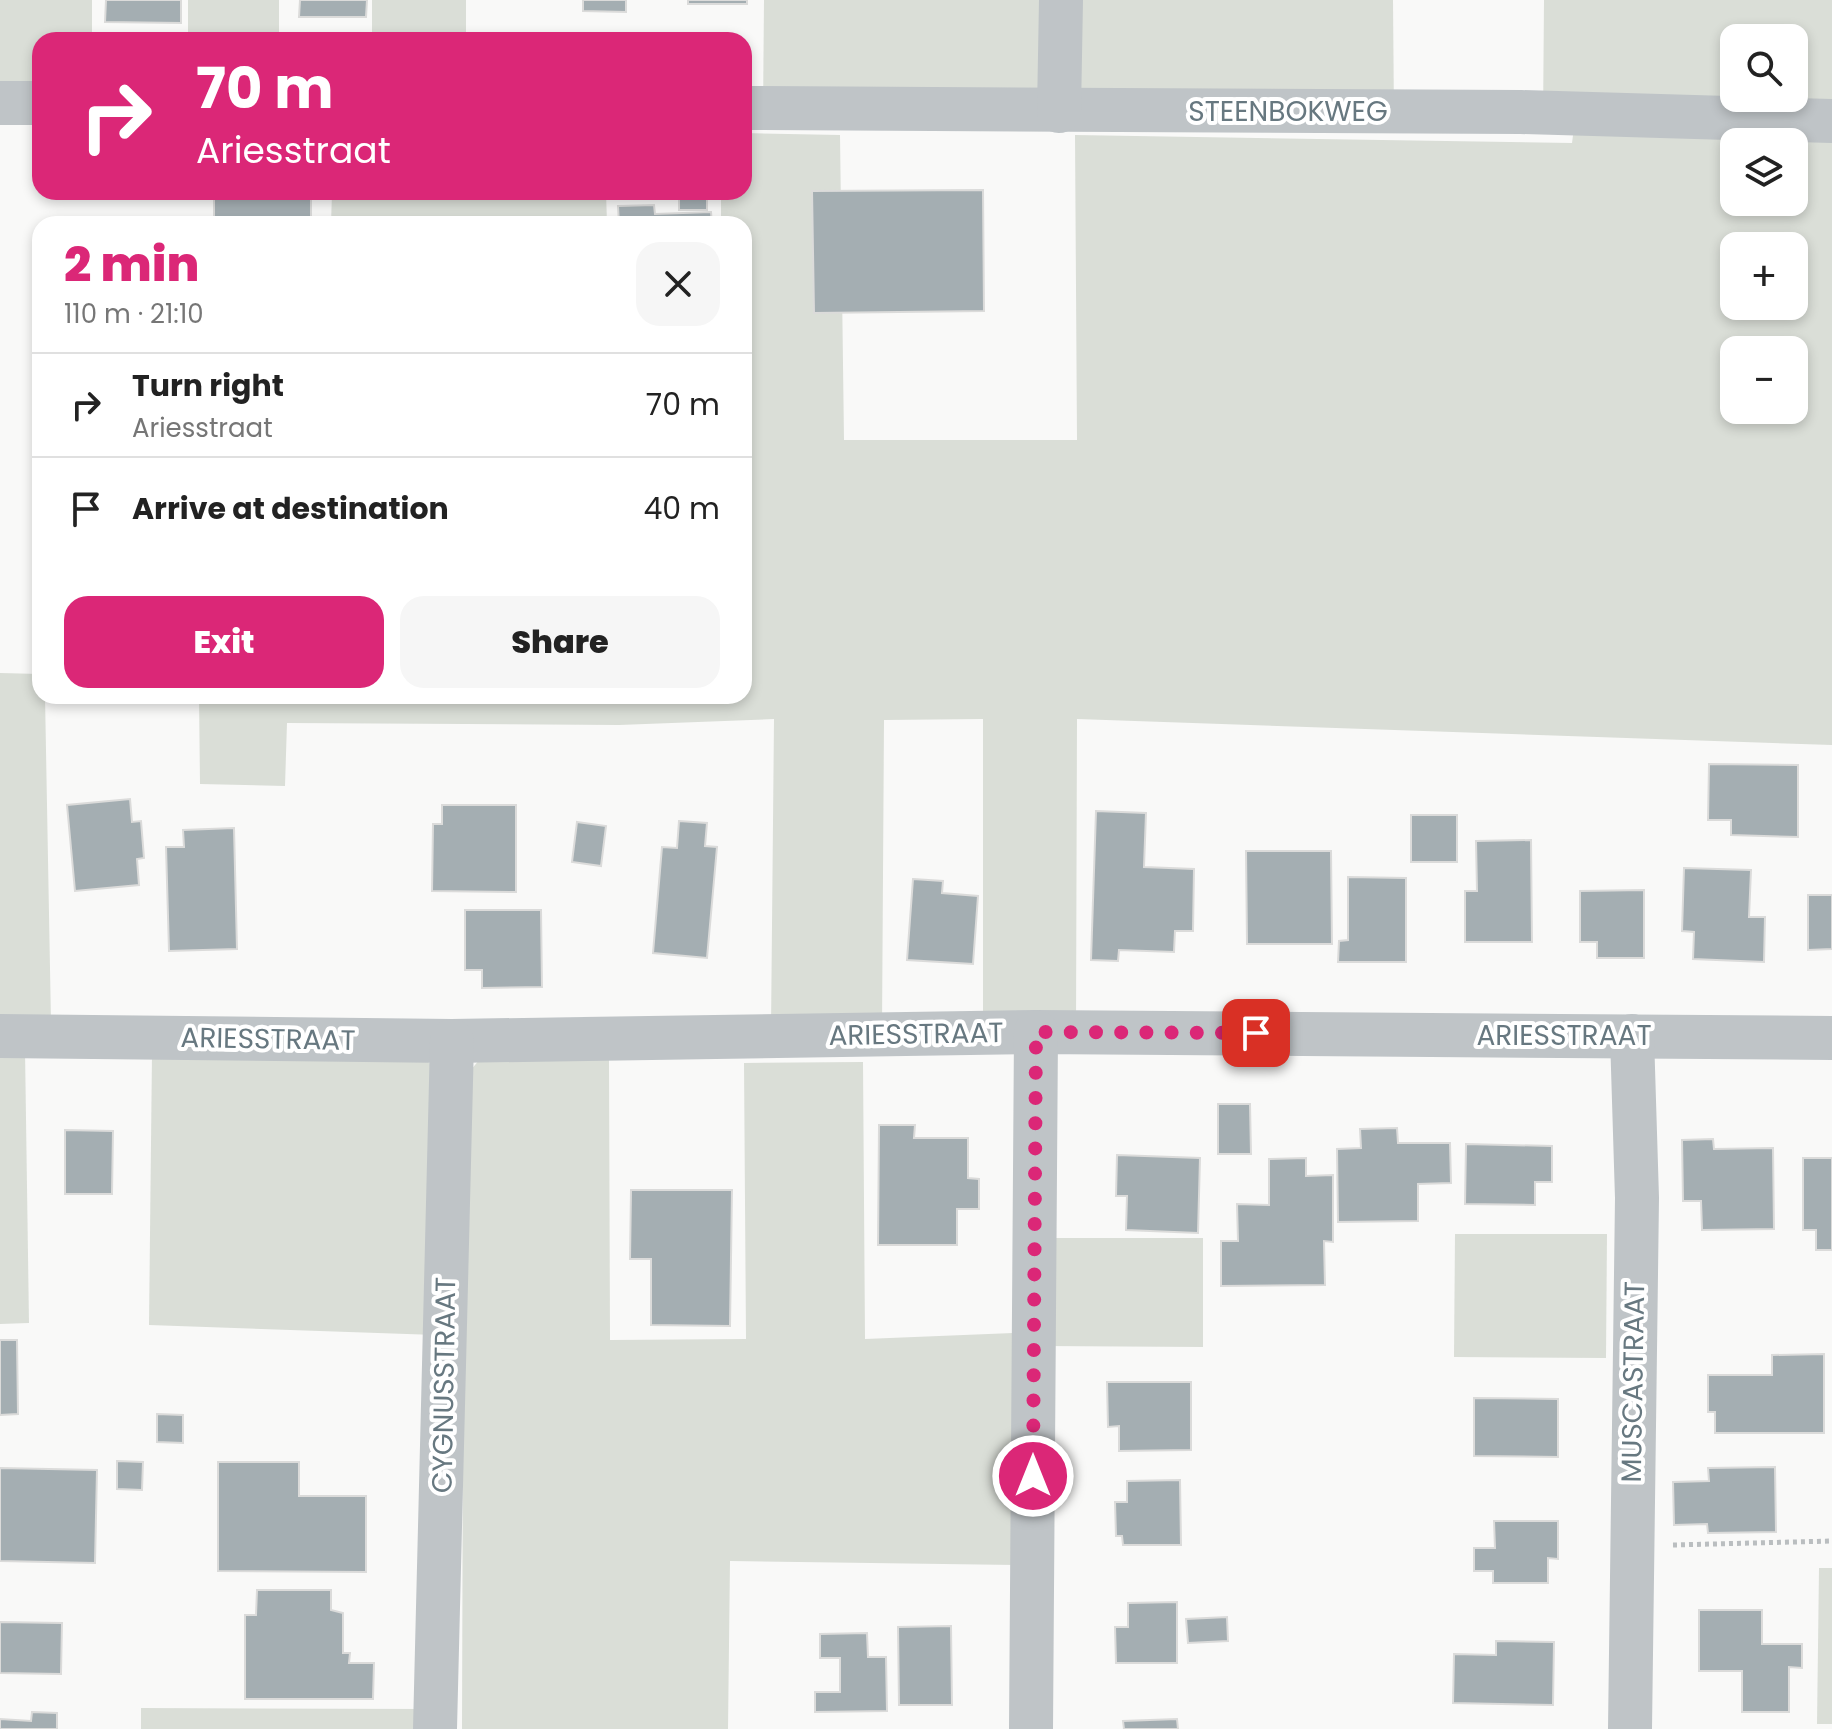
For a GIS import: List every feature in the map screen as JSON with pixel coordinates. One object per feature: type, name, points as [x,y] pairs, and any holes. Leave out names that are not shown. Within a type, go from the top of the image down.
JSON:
[{"type":"street","points":[[1059,111],[1061,0]]},
{"type":"street","points":[[0,103],[32,103]]},
{"type":"street","name":"STEENBOKWEG","points":[[752,108],[1521,112],[1832,121]]},
{"type":"street","points":[[1031,1729],[1036,1032]]},
{"type":"street","name":"ARIESSTRAAT","points":[[0,1036],[452,1041],[1036,1032],[1832,1038]]},
{"type":"street","name":"MUSCASTRAAT","points":[[1630,1729],[1637,1198],[1632,1036]]},
{"type":"street","name":"CYGNUSSTRAAT","points":[[435,1729],[452,1041]]},
{"type":"path","points":[[1632,1546],[1832,1541]]},
{"type":"shaded area","points":[[0,0],[92,0],[92,32],[32,32],[32,99],[0,99]]},
{"type":"shaded area","points":[[188,0],[279,0],[279,32],[188,32]]},
{"type":"shaded area","points":[[372,0],[466,0],[466,32],[372,32]]},
{"type":"shaded area","points":[[764,0],[1052,0],[1038,92],[763,109]]},
{"type":"shaded area","points":[[1071,0],[1393,0],[1394,119],[1075,101]]},
{"type":"shaded area","points":[[1544,0],[1832,0],[1832,745],[1077,719],[1076,1030],[983,1030],[983,719],[884,720],[882,1030],[771,1029],[774,719],[619,725],[287,723],[285,786],[200,784],[199,704],[752,704],[752,216],[721,216],[721,200],[752,200],[752,133],[840,135],[844,440],[1077,440],[1075,135],[1572,143],[1574,128],[1543,122]]},
{"type":"shaded area","points":[[332,200],[606,200],[607,216],[331,216]]},
{"type":"shaded area","points":[[0,673],[32,674],[32,704],[45,704],[51,1022],[0,1021]]},
{"type":"shaded area","points":[[0,1050],[25,1050],[29,1323],[0,1324]]},
{"type":"shaded area","points":[[152,1053],[422,1058],[434,1066],[436,1335],[149,1325]]},
{"type":"shaded area","points":[[609,1058],[610,1340],[746,1339],[744,1063],[863,1062],[865,1339],[1013,1333],[1016,1565],[730,1561],[728,1729],[462,1729],[464,1096],[470,1071],[480,1059]]},
{"type":"shaded area","points":[[1455,1234],[1607,1234],[1606,1358],[1454,1357]]},
{"type":"shaded area","points":[[1043,1238],[1203,1238],[1203,1347],[1043,1346]]},
{"type":"shaded area","points":[[1819,1568],[1832,1568],[1832,1724],[1817,1724]]},
{"type":"shaded area","points":[[141,1708],[428,1709],[428,1729],[141,1729]]},
{"type":"building","points":[[106,0],[181,0],[181,23],[105,22]]},
{"type":"building","points":[[300,0],[367,0],[366,17],[299,17]]},
{"type":"building","points":[[583,0],[626,0],[626,12],[583,11]]},
{"type":"building","points":[[688,0],[747,0],[747,4],[688,4]]},
{"type":"building","points":[[983,190],[984,311],[814,313],[812,191]]},
{"type":"building","points":[[214,200],[311,200],[311,216],[214,216]]},
{"type":"building","points":[[679,200],[707,200],[707,210],[679,210]]},
{"type":"building","points":[[654,205],[655,214],[711,212],[711,216],[619,216],[618,206]]},
{"type":"building","points":[[1709,764],[1798,765],[1798,837],[1731,835],[1731,820],[1708,820]]},
{"type":"building","points":[[130,799],[132,822],[141,821],[144,858],[137,859],[139,885],[75,891],[67,805]]},
{"type":"building","points":[[442,805],[516,805],[516,892],[432,891],[433,824],[442,824]]},
{"type":"building","points":[[1096,811],[1146,813],[1144,867],[1194,869],[1193,931],[1175,931],[1174,952],[1119,950],[1118,961],[1091,960]]},
{"type":"building","points":[[1411,815],[1457,815],[1457,862],[1411,862]]},
{"type":"building","points":[[679,821],[707,823],[705,846],[717,847],[707,958],[653,953],[662,847],[677,848]]},
{"type":"building","points":[[577,822],[606,826],[601,866],[572,862]]},
{"type":"building","points":[[234,828],[237,949],[169,951],[166,847],[184,847],[183,830]]},
{"type":"building","points":[[1531,840],[1532,942],[1465,942],[1465,891],[1477,891],[1476,841]]},
{"type":"building","points":[[1246,851],[1331,851],[1332,944],[1247,944]]},
{"type":"building","points":[[1684,868],[1751,870],[1749,917],[1765,917],[1764,962],[1693,959],[1694,932],[1682,931]]},
{"type":"building","points":[[1348,877],[1406,878],[1406,962],[1338,962],[1339,941],[1348,940]]},
{"type":"building","points":[[913,879],[943,881],[942,893],[978,896],[973,964],[907,960]]},
{"type":"building","points":[[1644,890],[1644,958],[1597,958],[1597,942],[1580,942],[1580,891]]},
{"type":"building","points":[[1808,895],[1832,895],[1832,949],[1808,950]]},
{"type":"building","points":[[465,910],[541,910],[542,987],[482,988],[482,970],[465,970]]},
{"type":"building","points":[[1218,1104],[1250,1104],[1251,1154],[1218,1154]]},
{"type":"building","points":[[879,1125],[915,1125],[914,1138],[968,1138],[968,1178],[979,1179],[979,1209],[957,1209],[957,1245],[878,1245]]},
{"type":"building","points":[[1397,1128],[1398,1143],[1450,1143],[1451,1183],[1418,1184],[1418,1221],[1338,1222],[1337,1149],[1361,1148],[1360,1129]]},
{"type":"building","points":[[65,1130],[113,1131],[112,1194],[65,1194]]},
{"type":"building","points":[[1713,1139],[1714,1149],[1773,1148],[1774,1229],[1702,1230],[1701,1201],[1683,1201],[1682,1140]]},
{"type":"building","points":[[1466,1144],[1552,1146],[1552,1182],[1535,1182],[1535,1205],[1465,1204]]},
{"type":"building","points":[[1117,1155],[1200,1158],[1198,1233],[1126,1230],[1127,1196],[1116,1196]]},
{"type":"building","points":[[1306,1158],[1306,1176],[1333,1175],[1333,1242],[1324,1241],[1325,1285],[1221,1286],[1221,1241],[1238,1241],[1237,1204],[1269,1205],[1269,1159]]},
{"type":"building","points":[[1803,1158],[1832,1158],[1832,1250],[1816,1250],[1816,1230],[1803,1230]]},
{"type":"building","points":[[631,1190],[732,1190],[730,1326],[651,1325],[651,1259],[630,1259]]},
{"type":"building","points":[[0,1340],[17,1340],[18,1414],[0,1415]]},
{"type":"building","points":[[1824,1354],[1824,1433],[1715,1433],[1715,1412],[1708,1412],[1708,1375],[1772,1375],[1772,1355]]},
{"type":"building","points":[[1107,1382],[1191,1382],[1191,1450],[1119,1451],[1119,1426],[1108,1427]]},
{"type":"building","points":[[1474,1398],[1558,1399],[1558,1457],[1474,1456]]},
{"type":"building","points":[[157,1414],[183,1415],[183,1443],[157,1442]]},
{"type":"building","points":[[117,1461],[143,1462],[142,1490],[117,1489]]},
{"type":"building","points":[[218,1462],[299,1462],[299,1496],[366,1496],[366,1572],[218,1571]]},
{"type":"building","points":[[1775,1467],[1776,1532],[1708,1533],[1707,1524],[1674,1525],[1673,1482],[1709,1481],[1708,1468]]},
{"type":"building","points":[[0,1468],[97,1470],[95,1563],[0,1561]]},
{"type":"building","points":[[1180,1480],[1181,1545],[1123,1545],[1122,1536],[1116,1536],[1115,1502],[1127,1502],[1127,1481]]},
{"type":"building","points":[[1494,1521],[1558,1521],[1558,1559],[1548,1558],[1548,1583],[1493,1583],[1493,1571],[1474,1571],[1474,1548],[1495,1548]]},
{"type":"building","points":[[257,1590],[331,1590],[331,1610],[343,1613],[343,1653],[350,1653],[349,1663],[374,1663],[373,1699],[245,1699],[245,1615],[256,1615]]},
{"type":"building","points":[[1177,1602],[1177,1663],[1116,1663],[1115,1627],[1128,1627],[1128,1603]]},
{"type":"building","points":[[1699,1610],[1762,1610],[1762,1644],[1802,1644],[1802,1668],[1789,1667],[1789,1712],[1742,1712],[1742,1671],[1699,1671]]},
{"type":"building","points":[[1227,1617],[1228,1641],[1188,1643],[1186,1619]]},
{"type":"building","points":[[0,1622],[62,1623],[61,1674],[0,1673]]},
{"type":"building","points":[[951,1626],[952,1705],[899,1705],[898,1627]]},
{"type":"building","points":[[867,1633],[868,1657],[886,1657],[887,1711],[815,1712],[815,1692],[840,1692],[840,1658],[820,1658],[820,1634]]},
{"type":"building","points":[[1496,1641],[1554,1642],[1553,1705],[1453,1703],[1454,1654],[1496,1655]]},
{"type":"building","points":[[32,1712],[57,1713],[57,1729],[0,1729],[0,1719],[31,1721]]},
{"type":"building","points":[[1177,1719],[1178,1729],[1124,1729],[1123,1721]]},
{"type":"route","points":[[1033,1476],[1036,1032],[1256,1033]]}]
